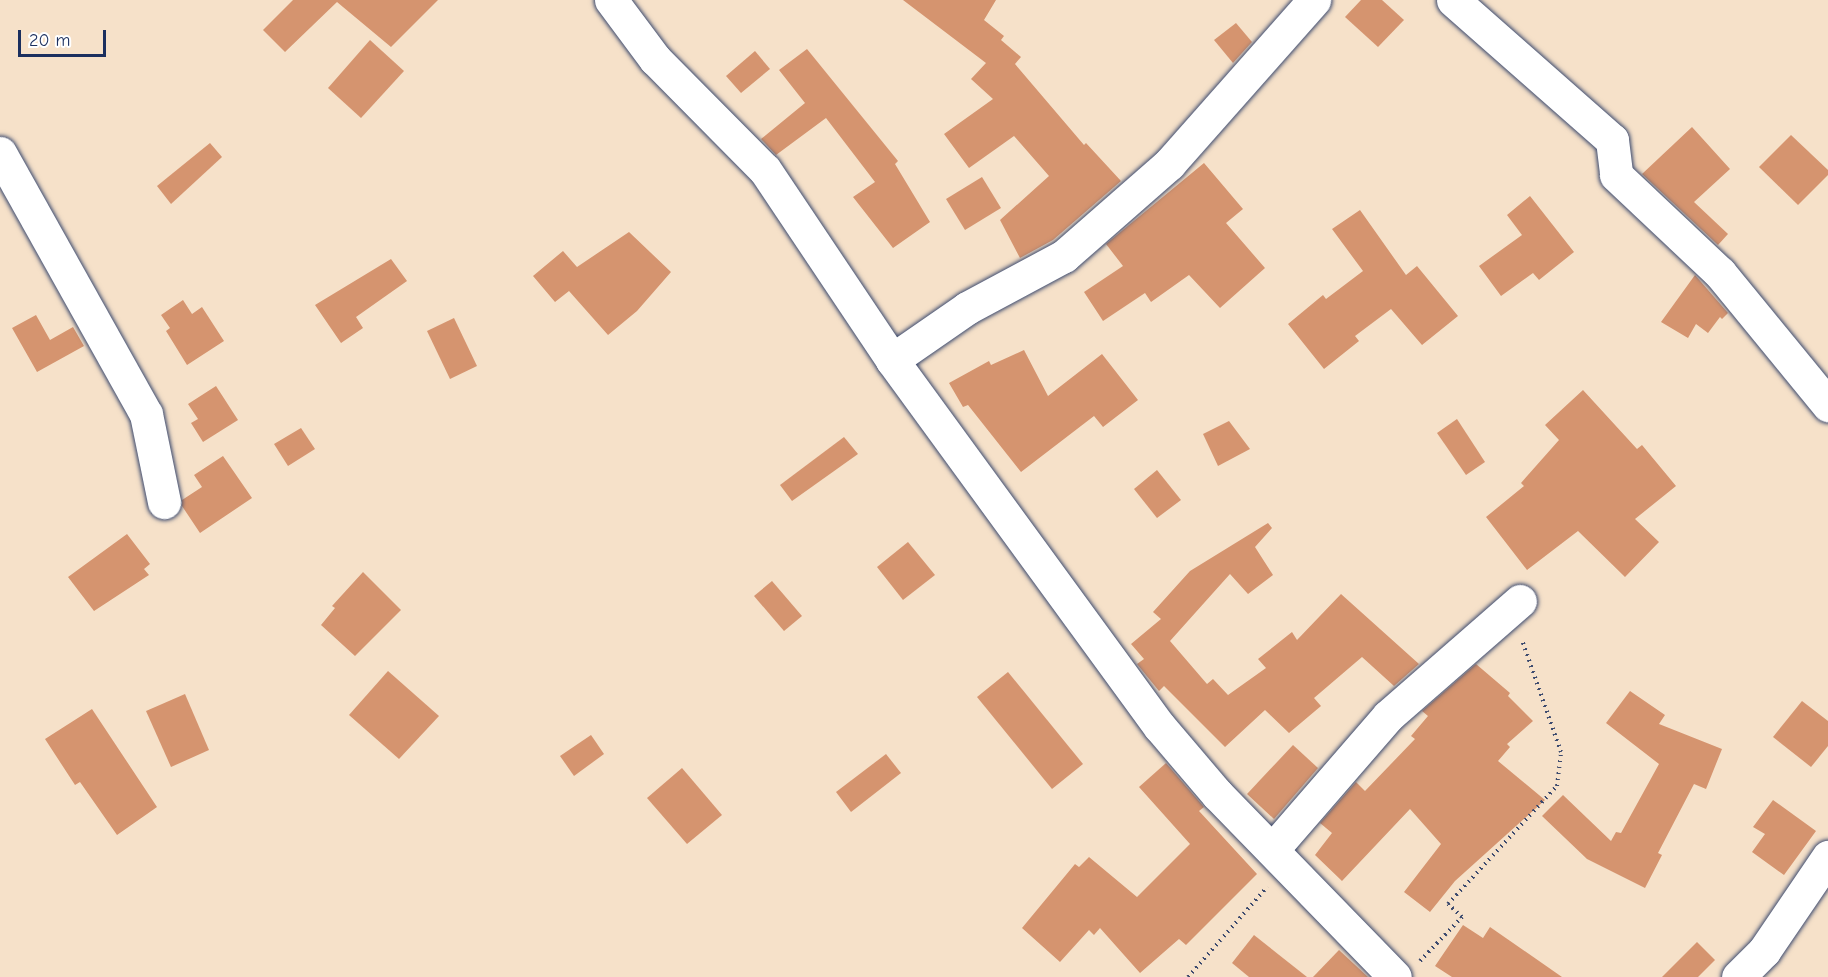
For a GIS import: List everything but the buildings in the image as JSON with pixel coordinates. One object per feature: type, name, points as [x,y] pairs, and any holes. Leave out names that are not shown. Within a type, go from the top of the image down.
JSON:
[{"type":"street","points":[[611,0],[655,59],[765,170],[892,360],[1160,727],[1280,856],[1404,973]]},
{"type":"street","points":[[892,360],[967,308],[1064,256],[1169,164],[1314,0]]},
{"type":"street","points":[[1453,0],[1611,140],[1616,175],[1720,273],[1828,405]]},
{"type":"street","points":[[0,153],[146,414],[164,502]]},
{"type":"street","points":[[1280,856],[1388,716],[1515,605]]},
{"type":"street","points":[[1738,977],[1764,951],[1828,857]]},
{"type":"path","points":[[1404,973],[1462,917],[1448,904],[1557,786],[1561,752],[1515,605]]},
{"type":"path","points":[[1188,977],[1280,856]]}]
